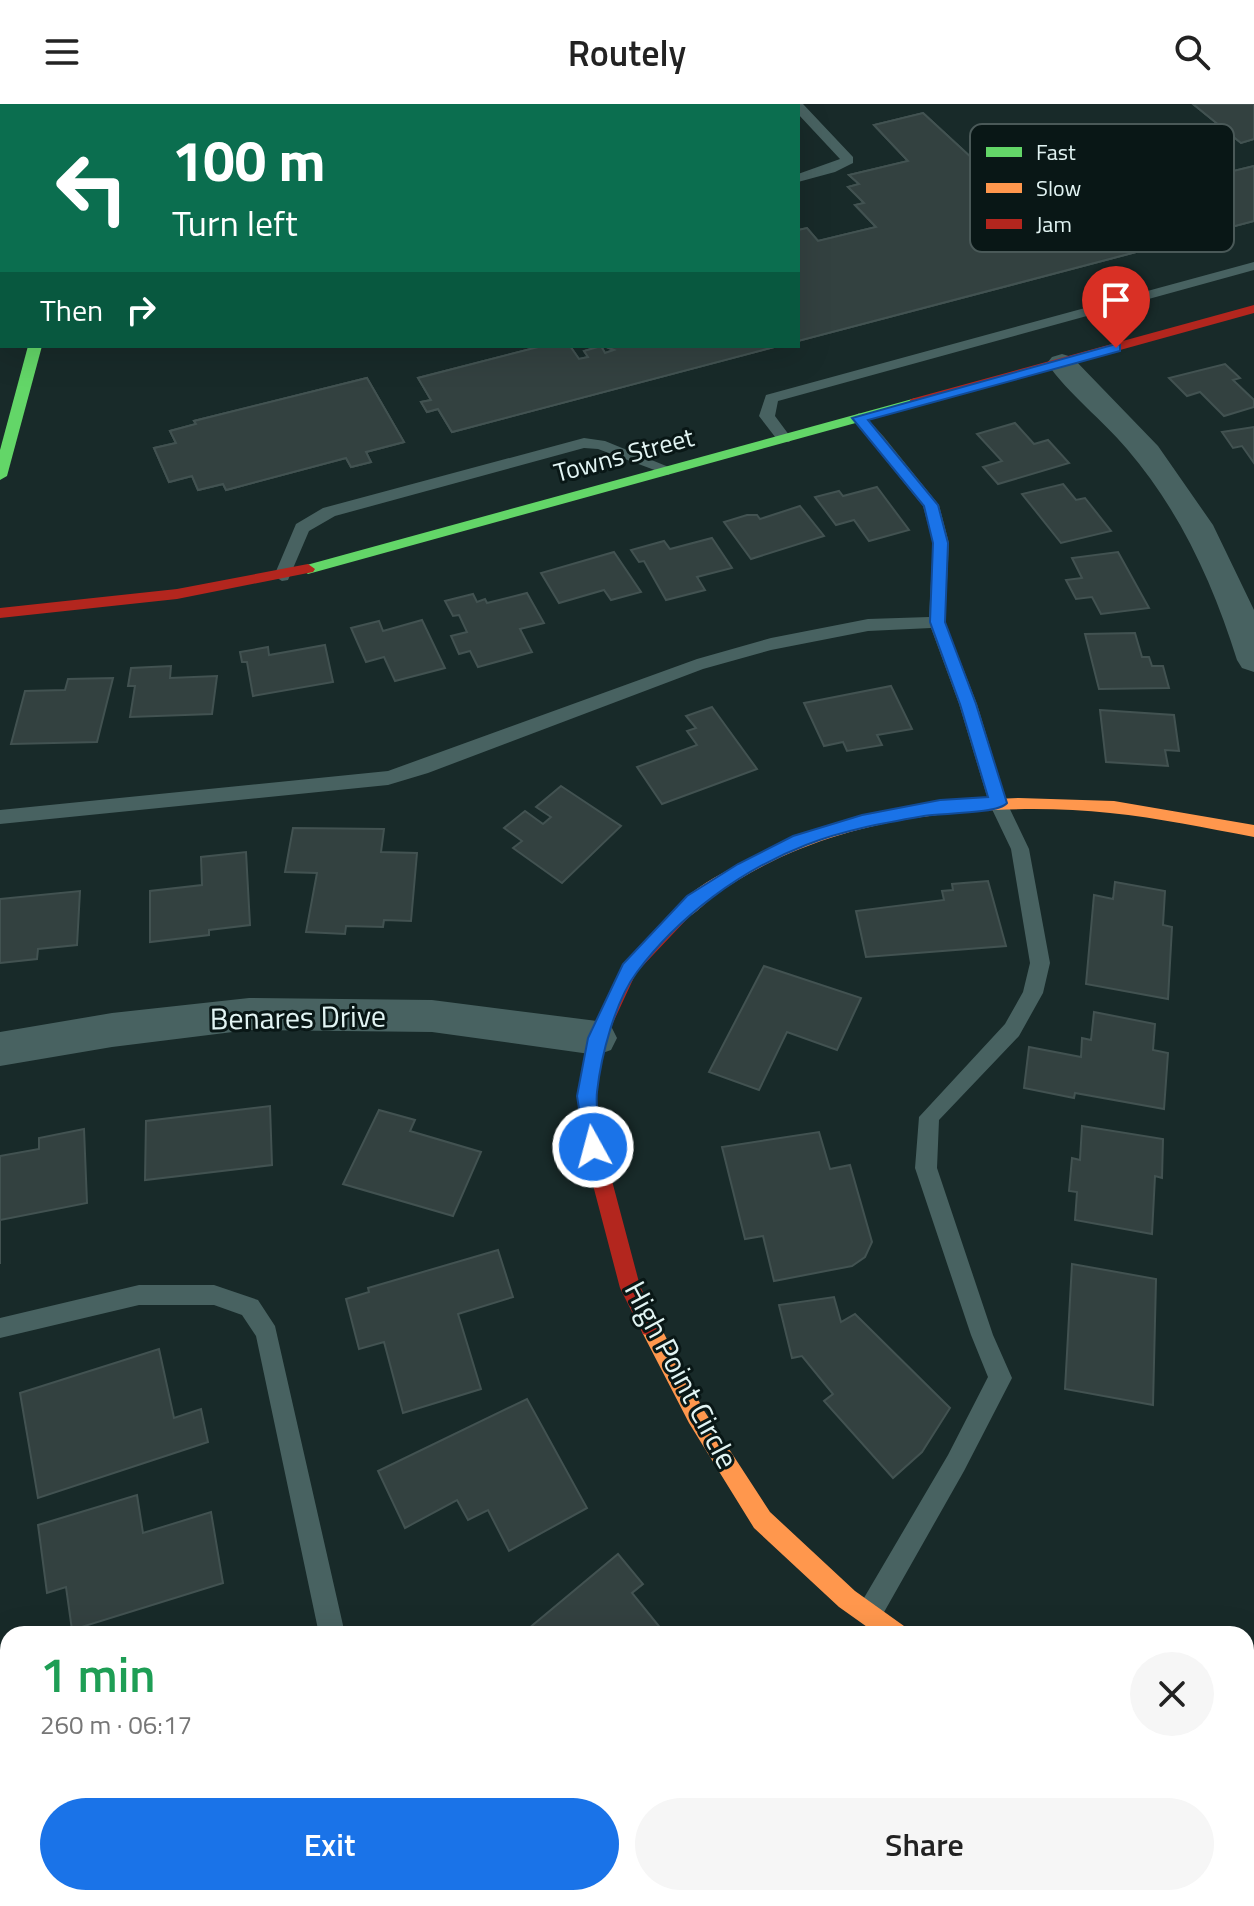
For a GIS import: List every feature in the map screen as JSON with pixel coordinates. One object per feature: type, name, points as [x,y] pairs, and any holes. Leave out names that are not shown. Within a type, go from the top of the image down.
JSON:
[{"type":"street","name":"Towns Street","points":[[0,613],[150,599],[282,576],[1254,309]]},
{"type":"street","points":[[0,476],[34,348]]},
{"type":"street","points":[[1062,363],[1148,453],[1193,519],[1242,618],[1254,660]]},
{"type":"street","name":"High Point Circle","points":[[885,1626],[847,1599],[762,1520],[696,1416],[630,1288],[593,1147],[587,1096],[597,1038],[629,969],[693,901],[744,869],[799,841],[862,821],[940,807],[998,803],[1119,807],[1254,831]]},
{"type":"street","name":"Benares Drive","points":[[0,1049],[112,1030],[249,1014],[432,1016],[597,1038]]},
{"type":"lane","points":[[800,108],[848,160],[800,177]]},
{"type":"lane","points":[[784,439],[767,416],[771,398],[1254,266]]},
{"type":"lane","points":[[859,418],[931,505],[941,543],[937,622],[968,704],[998,803],[1020,849],[1040,963],[1033,993],[1012,1030],[929,1117],[926,1168],[982,1335],[1000,1378],[956,1463],[869,1614]]},
{"type":"lane","points":[[282,576],[302,528],[329,512],[584,443],[600,444],[668,470]]},
{"type":"lane","points":[[0,817],[388,778],[697,665],[771,644],[868,625],[937,622]]},
{"type":"lane","points":[[0,1328],[139,1295],[214,1295],[250,1307],[267,1333],[330,1626]]},
{"type":"building","points":[[1193,104],[1254,104],[1254,139],[1241,143],[1234,137],[1234,124],[1218,124]]},
{"type":"building","points":[[1193,104],[1254,104],[1254,139],[1241,143],[1234,137],[1234,124],[1218,124]]},
{"type":"building","points":[[923,113],[970,156],[970,252],[1136,252],[800,340],[800,230],[807,228],[818,241],[876,227],[855,205],[864,203],[848,187],[859,184],[849,175],[908,161],[874,125]]},
{"type":"building","points":[[923,113],[970,156],[970,252],[1136,252],[800,340],[800,230],[807,228],[818,241],[876,227],[855,205],[864,203],[848,187],[859,184],[849,175],[908,161],[874,125]]},
{"type":"building","points":[[1254,166],[1254,221],[1234,226],[1234,171]]},
{"type":"building","points":[[1254,166],[1254,221],[1234,226],[1234,171]]},
{"type":"building","points":[[534,348],[571,348],[579,359],[588,357],[584,351],[594,348],[602,348],[605,353],[614,350],[609,348],[770,348],[452,432],[438,409],[427,412],[421,402],[431,400],[418,378]]},
{"type":"building","points":[[534,348],[571,348],[579,359],[588,357],[584,351],[594,348],[602,348],[605,353],[614,350],[609,348],[770,348],[452,432],[438,409],[427,412],[421,402],[431,400],[418,378]]},
{"type":"building","points":[[1225,364],[1240,378],[1233,380],[1254,400],[1254,407],[1224,416],[1200,392],[1187,396],[1169,378]]},
{"type":"building","points":[[367,378],[404,442],[366,452],[371,462],[351,467],[346,458],[226,490],[223,484],[198,490],[192,476],[169,482],[154,448],[176,443],[170,431],[196,424],[194,421]]},
{"type":"building","points":[[367,378],[404,442],[366,452],[371,462],[351,467],[346,458],[226,490],[223,484],[198,490],[192,476],[169,482],[154,448],[176,443],[170,431],[196,424],[194,421]]},
{"type":"building","points":[[1015,423],[1034,444],[1048,440],[1069,463],[998,484],[983,467],[1002,461],[977,434]]},
{"type":"building","points":[[1254,427],[1254,463],[1242,446],[1233,448],[1222,432]]},
{"type":"building","points":[[1063,484],[1076,500],[1085,498],[1111,531],[1061,543],[1022,494]]},
{"type":"building","points":[[877,487],[909,530],[869,541],[854,520],[836,525],[815,497],[839,491],[843,496]]},
{"type":"building","points":[[800,506],[824,536],[751,559],[724,522],[747,515],[757,515],[760,519]]},
{"type":"building","points":[[712,538],[732,568],[697,577],[705,590],[666,600],[644,561],[639,562],[631,550],[664,541],[670,549]]},
{"type":"building","points":[[614,552],[641,592],[611,600],[604,590],[559,603],[541,573]]},
{"type":"building","points":[[1118,552],[1149,608],[1101,614],[1092,597],[1076,599],[1066,580],[1082,578],[1072,558]]},
{"type":"building","points":[[527,593],[544,623],[520,629],[532,652],[478,667],[470,651],[459,654],[451,636],[467,632],[459,615],[453,616],[445,601],[473,594],[477,602],[485,599],[487,603]]},
{"type":"building","points":[[422,620],[445,668],[395,681],[384,657],[366,662],[351,628],[379,621],[383,631]]},
{"type":"building","points":[[1135,633],[1142,657],[1149,657],[1152,666],[1163,666],[1169,688],[1099,689],[1085,634]]},
{"type":"building","points":[[325,645],[333,682],[253,696],[247,662],[242,662],[240,652],[268,647],[269,655]]},
{"type":"building","points":[[171,666],[170,678],[217,676],[212,714],[130,717],[135,686],[128,686],[131,668]]},
{"type":"building","points":[[113,678],[97,742],[11,744],[25,691],[65,690],[68,679]]},
{"type":"building","points":[[891,686],[912,729],[877,735],[882,745],[847,751],[843,742],[824,746],[804,703]]},
{"type":"building","points":[[712,707],[757,769],[662,804],[637,767],[697,745],[687,731],[696,728],[686,716]]},
{"type":"building","points":[[1100,710],[1174,715],[1179,751],[1165,750],[1168,766],[1106,762]]},
{"type":"building","points":[[561,786],[621,826],[562,883],[513,848],[522,841],[504,828],[525,811],[543,824],[551,817],[536,807]]},
{"type":"building","points":[[293,828],[384,829],[381,852],[417,853],[411,921],[384,920],[383,927],[346,926],[345,934],[306,932],[317,873],[285,872]]},
{"type":"building","points":[[246,852],[250,925],[209,930],[209,935],[150,942],[150,891],[202,885],[201,857]]},
{"type":"building","points":[[988,881],[1006,946],[866,957],[856,911],[944,900],[942,891],[953,890],[952,884]]},
{"type":"building","points":[[1115,882],[1165,891],[1163,925],[1172,927],[1168,999],[1086,984],[1094,895],[1113,899]]},
{"type":"building","points":[[80,891],[77,945],[38,949],[37,959],[0,963],[0,899]]},
{"type":"building","points":[[764,966],[861,998],[837,1050],[787,1032],[759,1090],[709,1072]]},
{"type":"building","points":[[1094,1012],[1155,1024],[1153,1050],[1168,1053],[1164,1109],[1075,1093],[1074,1098],[1024,1088],[1029,1047],[1081,1057],[1082,1038],[1091,1040]]},
{"type":"building","points":[[270,1106],[272,1165],[145,1180],[146,1121]]},
{"type":"building","points":[[379,1110],[415,1120],[410,1131],[481,1152],[453,1216],[343,1184]]},
{"type":"building","points":[[1082,1126],[1163,1139],[1162,1178],[1155,1176],[1152,1234],[1075,1220],[1077,1192],[1069,1191],[1072,1158],[1080,1160]]},
{"type":"building","points":[[84,1129],[87,1203],[0,1220],[0,1156],[39,1149],[39,1138]]},
{"type":"building","points":[[819,1132],[830,1169],[850,1165],[872,1242],[865,1257],[852,1266],[774,1281],[763,1236],[745,1239],[722,1147]]},
{"type":"building","points":[[498,1250],[513,1297],[458,1314],[481,1389],[403,1413],[384,1342],[359,1349],[346,1299],[369,1292],[368,1288]]},
{"type":"building","points":[[1072,1264],[1156,1279],[1153,1405],[1065,1389]]},
{"type":"building","points":[[834,1297],[841,1322],[855,1314],[950,1408],[922,1452],[893,1478],[824,1401],[833,1394],[802,1356],[792,1358],[779,1305]]},
{"type":"building","points":[[159,1349],[174,1418],[201,1409],[208,1442],[38,1498],[20,1393]]},
{"type":"building","points":[[527,1399],[587,1508],[509,1551],[488,1510],[468,1520],[457,1500],[405,1528],[378,1471]]},
{"type":"building","points":[[137,1495],[143,1533],[211,1512],[223,1583],[85,1626],[71,1626],[66,1587],[47,1593],[38,1525]]},
{"type":"building","points":[[618,1554],[643,1584],[632,1593],[659,1626],[532,1626]]},
{"type":"traffic: fast","points":[[0,476],[34,348]]},
{"type":"traffic: fast","points":[[308,569],[916,402]]},
{"type":"traffic: slow","points":[[681,914],[721,883],[800,842],[871,820],[907,813],[981,806],[1098,806],[1254,831]]},
{"type":"traffic: slow","points":[[650,1327],[696,1416],[762,1520],[847,1599],[885,1626]]},
{"type":"traffic: jam","points":[[916,402],[1254,309]]},
{"type":"traffic: jam","points":[[0,613],[177,594],[308,569]]},
{"type":"traffic: jam","points":[[650,1327],[630,1288],[593,1147],[587,1096],[597,1038],[629,969],[681,914]]},
{"type":"route","points":[[593,1147],[587,1096],[597,1038],[629,969],[693,901],[744,869],[799,841],[862,821],[940,807],[998,803],[968,704],[937,622],[941,543],[931,505],[859,418],[1116,348]]}]
